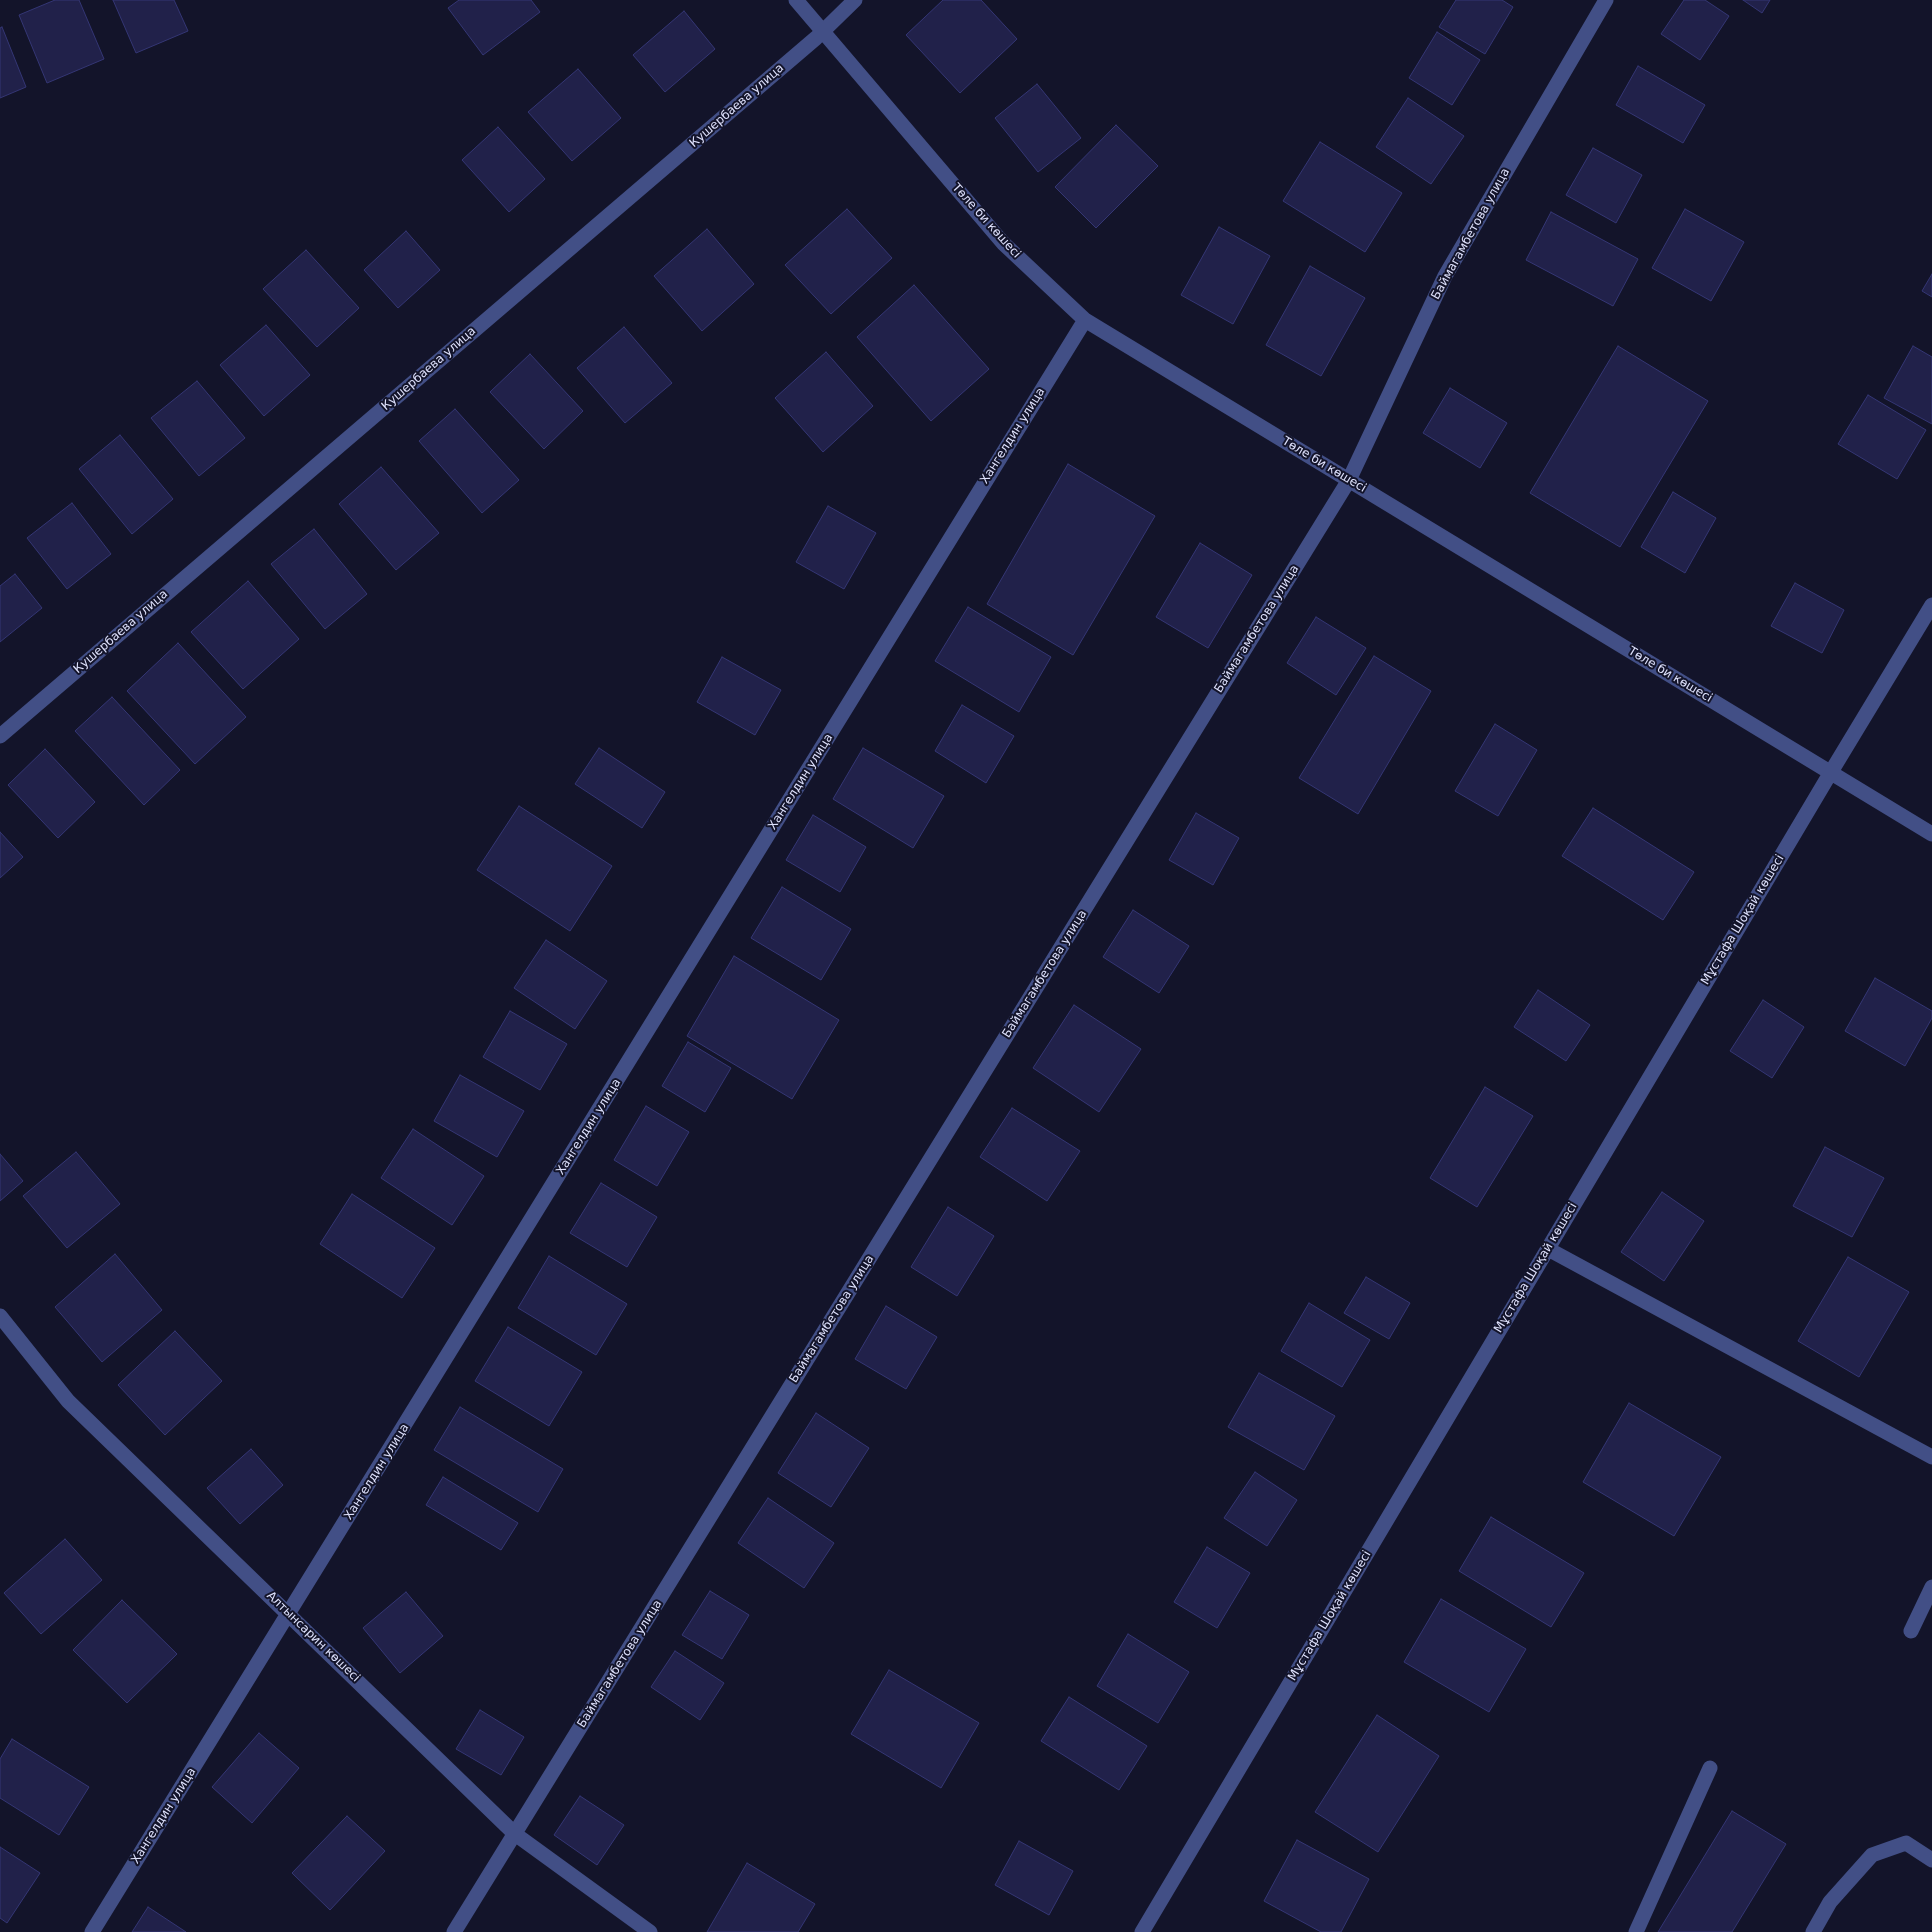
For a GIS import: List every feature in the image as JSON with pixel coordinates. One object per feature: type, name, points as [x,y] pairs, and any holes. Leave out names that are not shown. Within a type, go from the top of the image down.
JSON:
[{"type":"street","name":"Төле би көшесі","points":[[796,0],[1003,244],[1085,320],[1932,834]]},
{"type":"street","name":"Кушербаева улица","points":[[0,736],[822,32],[855,0]]},
{"type":"street","name":"Баймагамбетова улица","points":[[454,1932],[1349,480],[1445,276],[1606,0]]},
{"type":"street","name":"Хангелдин улица","points":[[92,1932],[290,1615],[1085,320]]},
{"type":"street","name":"Мұстафа Шоқай көшесі","points":[[1142,1932],[1830,772],[1932,605]]},
{"type":"street","points":[[1548,1248],[1932,1457]]},
{"type":"street","name":"Алтынсарин көшесі","points":[[0,1316],[68,1401],[516,1834],[650,1932]]},
{"type":"street","points":[[1911,1631],[1932,1587]]},
{"type":"street","points":[[1636,1932],[1710,1768]]},
{"type":"street","points":[[1813,1932],[1830,1902],[1872,1855],[1906,1843],[1932,1860]]},
{"type":"building","points":[[55,0],[79,0],[104,59],[47,83],[19,15]]},
{"type":"building","points":[[113,0],[174,0],[188,31],[136,53]]},
{"type":"building","points":[[459,0],[531,0],[540,12],[483,55],[448,8]]},
{"type":"building","points":[[943,0],[981,0],[1017,39],[960,93],[906,35]]},
{"type":"building","points":[[1456,0],[1502,0],[1513,7],[1485,54],[1439,27]]},
{"type":"building","points":[[1684,0],[1705,0],[1729,16],[1700,60],[1661,34]]},
{"type":"building","points":[[1743,0],[1770,0],[1762,13]]},
{"type":"building","points":[[684,11],[715,49],[665,92],[633,55]]},
{"type":"building","points":[[2,27],[26,87],[0,98],[0,28]]},
{"type":"building","points":[[1437,32],[1480,60],[1452,105],[1409,78]]},
{"type":"building","points":[[1638,66],[1705,105],[1683,143],[1616,105]]},
{"type":"building","points":[[578,69],[621,118],[572,161],[528,112]]},
{"type":"building","points":[[1037,84],[1081,138],[1038,172],[995,118]]},
{"type":"building","points":[[1408,98],[1464,136],[1431,184],[1376,147]]},
{"type":"building","points":[[1116,125],[1158,166],[1096,228],[1055,187]]},
{"type":"building","points":[[498,127],[545,179],[509,212],[462,160]]},
{"type":"building","points":[[1320,142],[1402,193],[1365,252],[1283,201]]},
{"type":"building","points":[[1593,148],[1642,175],[1616,223],[1566,195]]},
{"type":"building","points":[[847,209],[892,258],[831,314],[785,265]]},
{"type":"building","points":[[1685,209],[1744,242],[1711,301],[1652,268]]},
{"type":"building","points":[[1551,212],[1638,259],[1613,306],[1526,260]]},
{"type":"building","points":[[1219,227],[1270,256],[1233,324],[1181,295]]},
{"type":"building","points":[[707,229],[754,284],[702,331],[654,276]]},
{"type":"building","points":[[406,231],[440,270],[398,308],[364,270]]},
{"type":"building","points":[[306,250],[359,308],[317,347],[263,289]]},
{"type":"building","points":[[1310,266],[1365,298],[1321,376],[1266,345]]},
{"type":"building","points":[[1932,274],[1932,297],[1922,291]]},
{"type":"building","points":[[914,285],[989,369],[931,421],[857,337]]},
{"type":"building","points":[[266,325],[310,375],[264,416],[220,365]]},
{"type":"building","points":[[624,327],[672,383],[625,423],[577,368]]},
{"type":"building","points":[[1618,346],[1708,401],[1620,547],[1530,493]]},
{"type":"building","points":[[1913,346],[1932,357],[1932,424],[1884,398]]},
{"type":"building","points":[[826,352],[873,406],[823,452],[775,398]]},
{"type":"building","points":[[530,354],[583,411],[544,449],[490,392]]},
{"type":"building","points":[[197,381],[245,438],[199,476],[151,418]]},
{"type":"building","points":[[1450,388],[1507,423],[1480,468],[1423,433]]},
{"type":"building","points":[[1868,395],[1926,430],[1897,479],[1838,444]]},
{"type":"building","points":[[455,409],[519,480],[482,513],[419,441]]},
{"type":"building","points":[[120,435],[173,499],[132,534],[79,469]]},
{"type":"building","points":[[1068,464],[1155,516],[1073,655],[987,604]]},
{"type":"building","points":[[381,467],[439,533],[396,570],[339,504]]},
{"type":"building","points":[[1673,492],[1716,518],[1685,573],[1641,547]]},
{"type":"building","points":[[72,503],[111,554],[67,589],[27,538]]},
{"type":"building","points":[[828,506],[876,533],[844,589],[796,562]]},
{"type":"building","points":[[314,529],[367,594],[325,629],[271,564]]},
{"type":"building","points":[[1200,543],[1252,575],[1208,648],[1156,617]]},
{"type":"building","points":[[15,574],[42,608],[0,642],[0,586]]},
{"type":"building","points":[[248,581],[299,639],[243,689],[191,632]]},
{"type":"building","points":[[1795,583],[1844,610],[1822,653],[1771,626]]},
{"type":"building","points":[[968,607],[1051,657],[1019,712],[935,661]]},
{"type":"building","points":[[1316,617],[1366,648],[1336,695],[1287,663]]},
{"type":"building","points":[[178,643],[246,717],[195,764],[127,691]]},
{"type":"building","points":[[1374,656],[1431,691],[1358,814],[1299,778]]},
{"type":"building","points":[[722,657],[781,690],[755,735],[697,702]]},
{"type":"building","points":[[112,697],[180,770],[144,805],[75,731]]},
{"type":"building","points":[[962,705],[1014,736],[986,783],[935,751]]},
{"type":"building","points":[[1495,724],[1537,750],[1498,816],[1455,791]]},
{"type":"building","points":[[599,748],[665,792],[642,828],[575,784]]},
{"type":"building","points":[[863,748],[944,796],[913,848],[833,799]]},
{"type":"building","points":[[45,749],[95,802],[58,838],[8,785]]},
{"type":"building","points":[[519,806],[612,866],[570,931],[477,870]]},
{"type":"building","points":[[1593,808],[1694,872],[1663,920],[1562,856]]},
{"type":"building","points":[[1196,813],[1239,838],[1213,885],[1169,860]]},
{"type":"building","points":[[813,815],[866,847],[840,892],[786,860]]},
{"type":"building","points":[[0,832],[23,857],[0,878]]},
{"type":"building","points":[[782,887],[851,929],[821,980],[751,938]]},
{"type":"building","points":[[1133,910],[1189,946],[1159,993],[1103,957]]},
{"type":"building","points":[[546,940],[607,981],[575,1029],[514,988]]},
{"type":"building","points":[[734,956],[839,1020],[792,1099],[687,1036]]},
{"type":"building","points":[[1875,978],[1932,1011],[1932,1018],[1905,1066],[1845,1031]]},
{"type":"building","points":[[1538,990],[1590,1025],[1566,1061],[1514,1027]]},
{"type":"building","points":[[1763,1000],[1804,1027],[1772,1078],[1730,1051]]},
{"type":"building","points":[[1074,1005],[1141,1049],[1099,1112],[1033,1068]]},
{"type":"building","points":[[510,1011],[567,1044],[540,1090],[483,1057]]},
{"type":"building","points":[[688,1042],[731,1068],[705,1112],[662,1086]]},
{"type":"building","points":[[460,1075],[524,1111],[497,1157],[434,1121]]},
{"type":"building","points":[[1485,1087],[1533,1116],[1477,1207],[1430,1178]]},
{"type":"building","points":[[646,1106],[689,1132],[657,1186],[614,1160]]},
{"type":"building","points":[[1012,1108],[1080,1151],[1047,1201],[980,1157]]},
{"type":"building","points":[[413,1129],[484,1176],[452,1225],[381,1178]]},
{"type":"building","points":[[1825,1147],[1884,1178],[1852,1237],[1793,1206]]},
{"type":"building","points":[[76,1152],[120,1204],[67,1248],[23,1196]]},
{"type":"building","points":[[0,1154],[23,1181],[0,1201]]},
{"type":"building","points":[[601,1183],[657,1217],[627,1267],[570,1233]]},
{"type":"building","points":[[1662,1192],[1704,1221],[1664,1281],[1621,1252]]},
{"type":"building","points":[[352,1194],[435,1248],[402,1298],[320,1244]]},
{"type":"building","points":[[948,1207],[994,1236],[957,1296],[911,1267]]},
{"type":"building","points":[[115,1254],[162,1310],[102,1362],[55,1307]]},
{"type":"building","points":[[549,1256],[627,1304],[596,1355],[518,1308]]},
{"type":"building","points":[[1848,1257],[1909,1292],[1859,1377],[1798,1341]]},
{"type":"building","points":[[1366,1277],[1410,1303],[1389,1339],[1344,1313]]},
{"type":"building","points":[[1309,1303],[1370,1340],[1342,1387],[1281,1351]]},
{"type":"building","points":[[886,1306],[937,1337],[906,1389],[855,1359]]},
{"type":"building","points":[[508,1327],[582,1372],[549,1426],[475,1381]]},
{"type":"building","points":[[175,1331],[222,1381],[165,1435],[118,1385]]},
{"type":"building","points":[[1259,1373],[1335,1416],[1304,1470],[1228,1427]]},
{"type":"building","points":[[1629,1403],[1721,1457],[1674,1536],[1583,1482]]},
{"type":"building","points":[[460,1407],[563,1469],[538,1512],[434,1450]]},
{"type":"building","points":[[816,1413],[869,1448],[831,1507],[778,1473]]},
{"type":"building","points":[[251,1449],[283,1485],[240,1524],[207,1488]]},
{"type":"building","points":[[1255,1472],[1297,1500],[1267,1546],[1224,1518]]},
{"type":"building","points":[[443,1477],[518,1523],[501,1550],[426,1505]]},
{"type":"building","points":[[768,1498],[834,1543],[804,1588],[738,1543]]},
{"type":"building","points":[[1491,1517],[1584,1573],[1551,1627],[1459,1571]]},
{"type":"building","points":[[65,1539],[102,1580],[41,1634],[4,1593]]},
{"type":"building","points":[[1207,1547],[1250,1573],[1217,1628],[1174,1602]]},
{"type":"building","points":[[710,1591],[749,1615],[722,1659],[682,1635]]},
{"type":"building","points":[[406,1592],[443,1636],[400,1673],[363,1628]]},
{"type":"building","points":[[1441,1599],[1526,1649],[1489,1712],[1404,1662]]},
{"type":"building","points":[[122,1600],[177,1654],[127,1703],[73,1650]]},
{"type":"building","points":[[1128,1634],[1189,1672],[1158,1723],[1097,1686]]},
{"type":"building","points":[[675,1651],[724,1683],[700,1720],[651,1687]]},
{"type":"building","points":[[889,1670],[979,1723],[941,1788],[851,1734]]},
{"type":"building","points":[[1069,1697],[1147,1746],[1119,1790],[1041,1741]]},
{"type":"building","points":[[480,1710],[524,1737],[501,1775],[456,1749]]},
{"type":"building","points":[[1377,1715],[1439,1756],[1378,1852],[1315,1812]]},
{"type":"building","points":[[259,1733],[299,1768],[252,1823],[212,1787]]},
{"type":"building","points":[[12,1739],[89,1787],[59,1835],[0,1798],[0,1759]]},
{"type":"building","points":[[580,1796],[624,1825],[597,1865],[554,1835]]},
{"type":"building","points":[[1732,1811],[1786,1844],[1732,1932],[1658,1932]]},
{"type":"building","points":[[347,1816],[385,1851],[330,1910],[292,1873]]},
{"type":"building","points":[[1297,1840],[1369,1879],[1341,1932],[1321,1932],[1264,1901]]},
{"type":"building","points":[[1019,1841],[1073,1871],[1049,1915],[995,1885]]},
{"type":"building","points":[[0,1847],[40,1873],[7,1923],[0,1918]]},
{"type":"building","points":[[747,1863],[815,1904],[798,1932],[707,1932]]},
{"type":"building","points":[[148,1907],[186,1932],[132,1932]]}]
